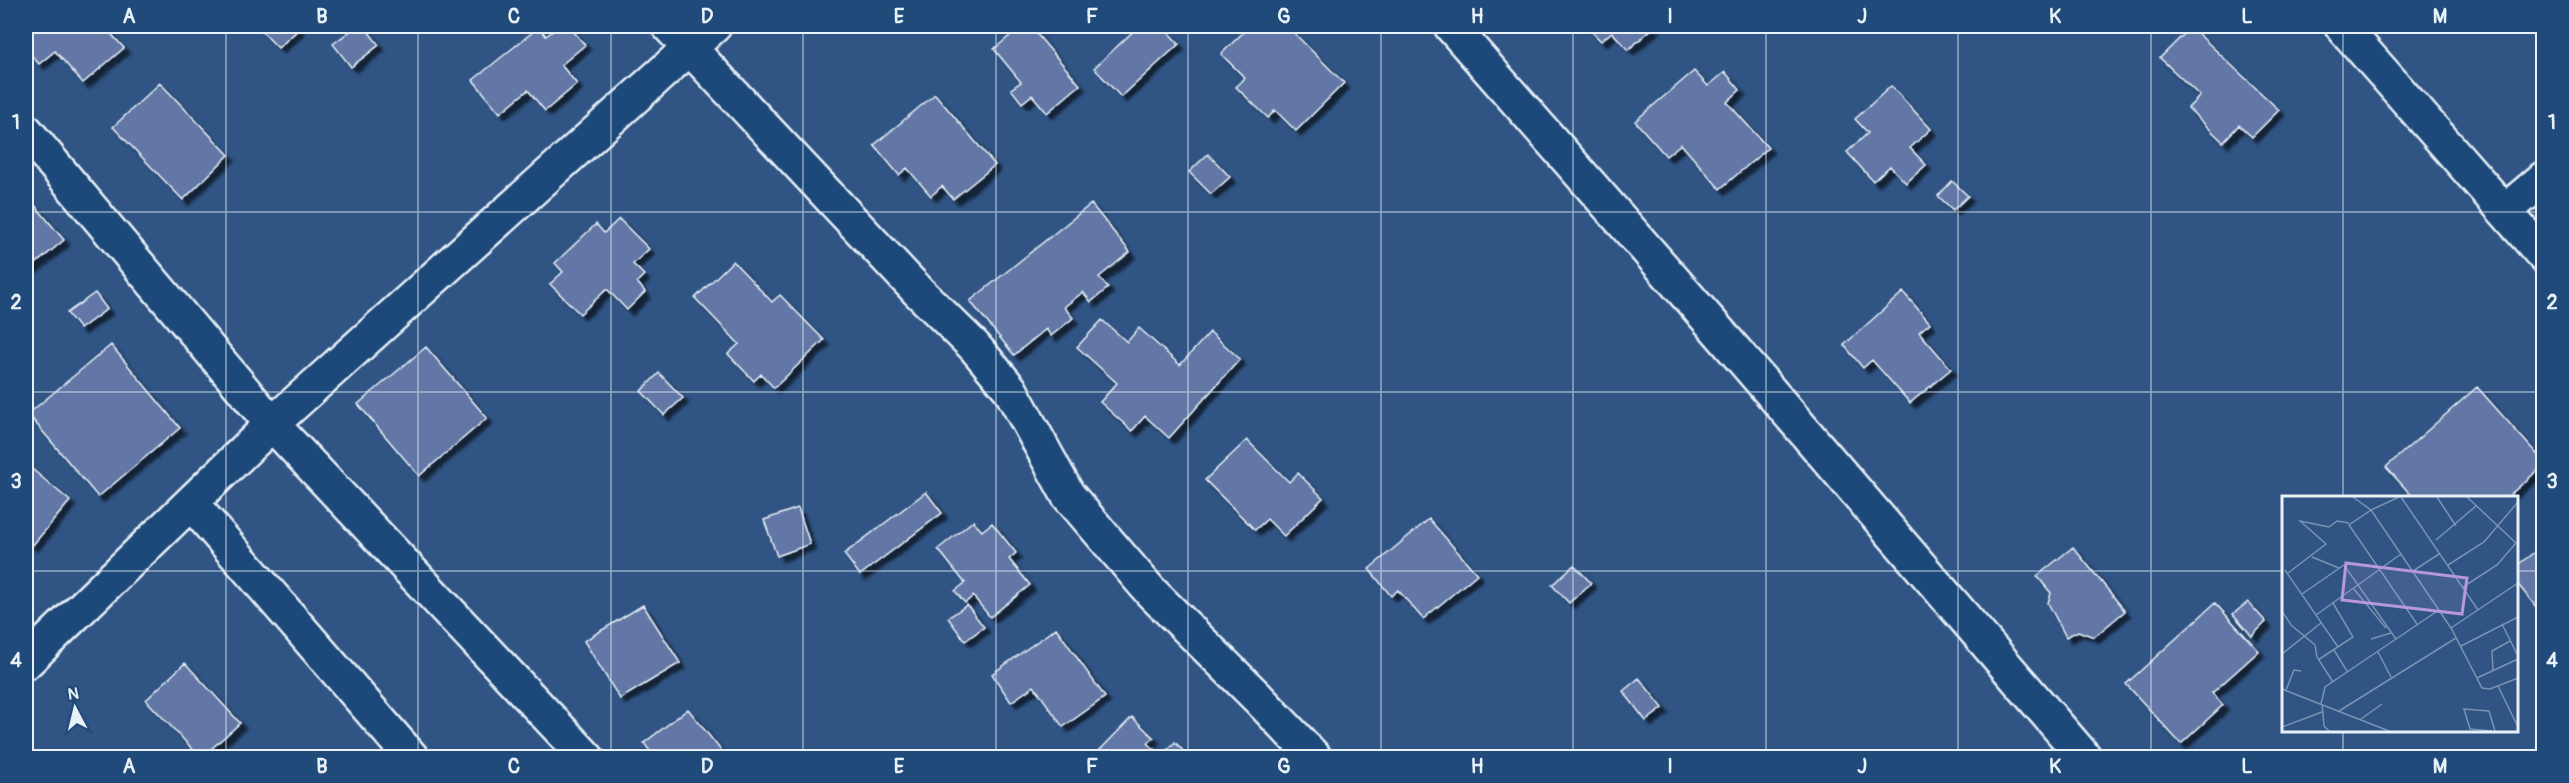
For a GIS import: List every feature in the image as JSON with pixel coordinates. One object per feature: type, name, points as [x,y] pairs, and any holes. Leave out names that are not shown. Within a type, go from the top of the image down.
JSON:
[{"type":"street","points":[[26,662],[192,504],[272,424],[679,37],[714,26]]},
{"type":"street","points":[[1451,26],[1711,323],[2068,752]]},
{"type":"street","points":[[2342,26],[2544,256]]},
{"type":"street","points":[[679,37],[918,291],[974,346],[1010,389],[1068,495],[1151,592],[1315,758]]},
{"type":"street","points":[[26,131],[272,424],[587,758]]},
{"type":"street","points":[[2505,211],[2544,178]]},
{"type":"street","points":[[192,504],[412,758]]},
{"type":"building","points":[[29,26],[104,26],[124,48],[83,83],[55,51],[39,64],[26,49],[26,29]]},
{"type":"building","points":[[257,26],[295,26],[299,29],[278,48]]},
{"type":"building","points":[[357,26],[364,26],[379,45],[351,67],[333,44]]},
{"type":"building","points":[[560,26],[569,26],[585,45],[561,65],[577,84],[545,111],[528,90],[500,113],[473,80],[539,27],[546,36]]},
{"type":"building","points":[[1022,26],[1030,26],[1080,85],[1047,113],[1032,95],[1022,103],[1011,89],[1021,82],[994,49]]},
{"type":"building","points":[[1139,26],[1162,26],[1179,44],[1121,97],[1094,68]]},
{"type":"building","points":[[1250,26],[1287,26],[1344,83],[1296,131],[1275,110],[1268,118],[1236,87],[1245,78],[1221,54]]},
{"type":"building","points":[[1586,26],[1655,26],[1628,50],[1612,32],[1601,41]]},
{"type":"building","points":[[2191,27],[2279,110],[2252,137],[2239,125],[2223,142],[2188,108],[2200,96],[2160,58]]},
{"type":"building","points":[[1694,71],[1708,86],[1725,72],[1740,90],[1727,102],[1768,148],[1720,189],[1681,144],[1666,156],[1635,121]]},
{"type":"building","points":[[160,83],[229,155],[183,200],[113,127]]},
{"type":"building","points":[[1891,86],[1931,129],[1910,148],[1926,165],[1906,183],[1890,166],[1873,181],[1847,152],[1868,133],[1855,119]]},
{"type":"building","points":[[935,94],[995,165],[953,199],[942,186],[931,196],[907,168],[899,175],[874,145]]},
{"type":"building","points":[[1208,154],[1230,177],[1211,194],[1189,172]]},
{"type":"building","points":[[1952,181],[1968,196],[1953,210],[1938,196]]},
{"type":"building","points":[[33,203],[64,240],[26,272],[26,209]]},
{"type":"building","points":[[1091,204],[1130,252],[1099,277],[1108,288],[1091,302],[1083,292],[1064,307],[1073,318],[1051,336],[1046,329],[1014,355],[970,301]]},
{"type":"building","points":[[619,219],[649,249],[633,264],[644,275],[637,282],[645,292],[627,310],[607,289],[580,314],[550,284],[563,272],[555,263],[596,224],[604,233]]},
{"type":"building","points":[[733,261],[772,302],[780,295],[824,340],[774,388],[761,374],[754,381],[728,354],[739,344],[695,298]]},
{"type":"building","points":[[1903,292],[1930,323],[1919,332],[1951,369],[1910,403],[1872,360],[1863,368],[1844,345]]},
{"type":"building","points":[[95,293],[107,309],[80,329],[67,313]]},
{"type":"building","points":[[1102,320],[1127,342],[1139,328],[1180,365],[1210,332],[1240,359],[1169,438],[1145,416],[1132,431],[1100,402],[1117,383],[1077,347]]},
{"type":"building","points":[[111,345],[180,428],[98,497],[28,414]]},
{"type":"building","points":[[426,347],[487,418],[419,476],[358,404]]},
{"type":"building","points":[[659,373],[683,398],[664,415],[641,391]]},
{"type":"building","points":[[2477,387],[2544,462],[2544,465],[2508,496],[2412,496],[2386,467]]},
{"type":"building","points":[[1247,440],[1289,482],[1298,473],[1323,498],[1284,536],[1267,519],[1255,530],[1205,480]]},
{"type":"building","points":[[26,464],[70,501],[32,546],[26,540]]},
{"type":"building","points":[[926,492],[942,513],[860,575],[844,554]]},
{"type":"building","points":[[798,508],[810,544],[777,556],[764,520]]},
{"type":"building","points":[[1429,519],[1477,574],[1423,619],[1398,590],[1391,596],[1369,569]]},
{"type":"building","points":[[973,521],[982,531],[992,523],[1016,553],[1009,559],[1030,585],[990,617],[973,596],[965,603],[955,591],[965,583],[938,549]]},
{"type":"building","points":[[2544,545],[2544,611],[2541,613],[2518,584],[2518,564]]},
{"type":"building","points":[[2073,547],[2125,611],[2094,637],[2078,631],[2066,637],[2048,603],[2051,593],[2037,576]]},
{"type":"building","points":[[1574,565],[1591,583],[1569,603],[1552,585]]},
{"type":"building","points":[[2248,602],[2266,622],[2252,636],[2233,614]]},
{"type":"building","points":[[2215,603],[2259,651],[2212,693],[2223,705],[2181,744],[2126,684]]},
{"type":"building","points":[[643,605],[680,663],[620,699],[584,641]]},
{"type":"building","points":[[967,605],[984,627],[965,641],[948,618]]},
{"type":"building","points":[[1056,628],[1105,697],[1063,727],[1034,686],[1011,702],[992,674]]},
{"type":"building","points":[[185,663],[240,723],[201,758],[146,700]]},
{"type":"building","points":[[1639,678],[1663,708],[1646,721],[1623,691]]},
{"type":"building","points":[[688,709],[727,758],[655,758],[644,743]]},
{"type":"building","points":[[1132,717],[1154,738],[1148,743],[1161,756],[1175,742],[1190,758],[1097,758],[1095,755]]}]
